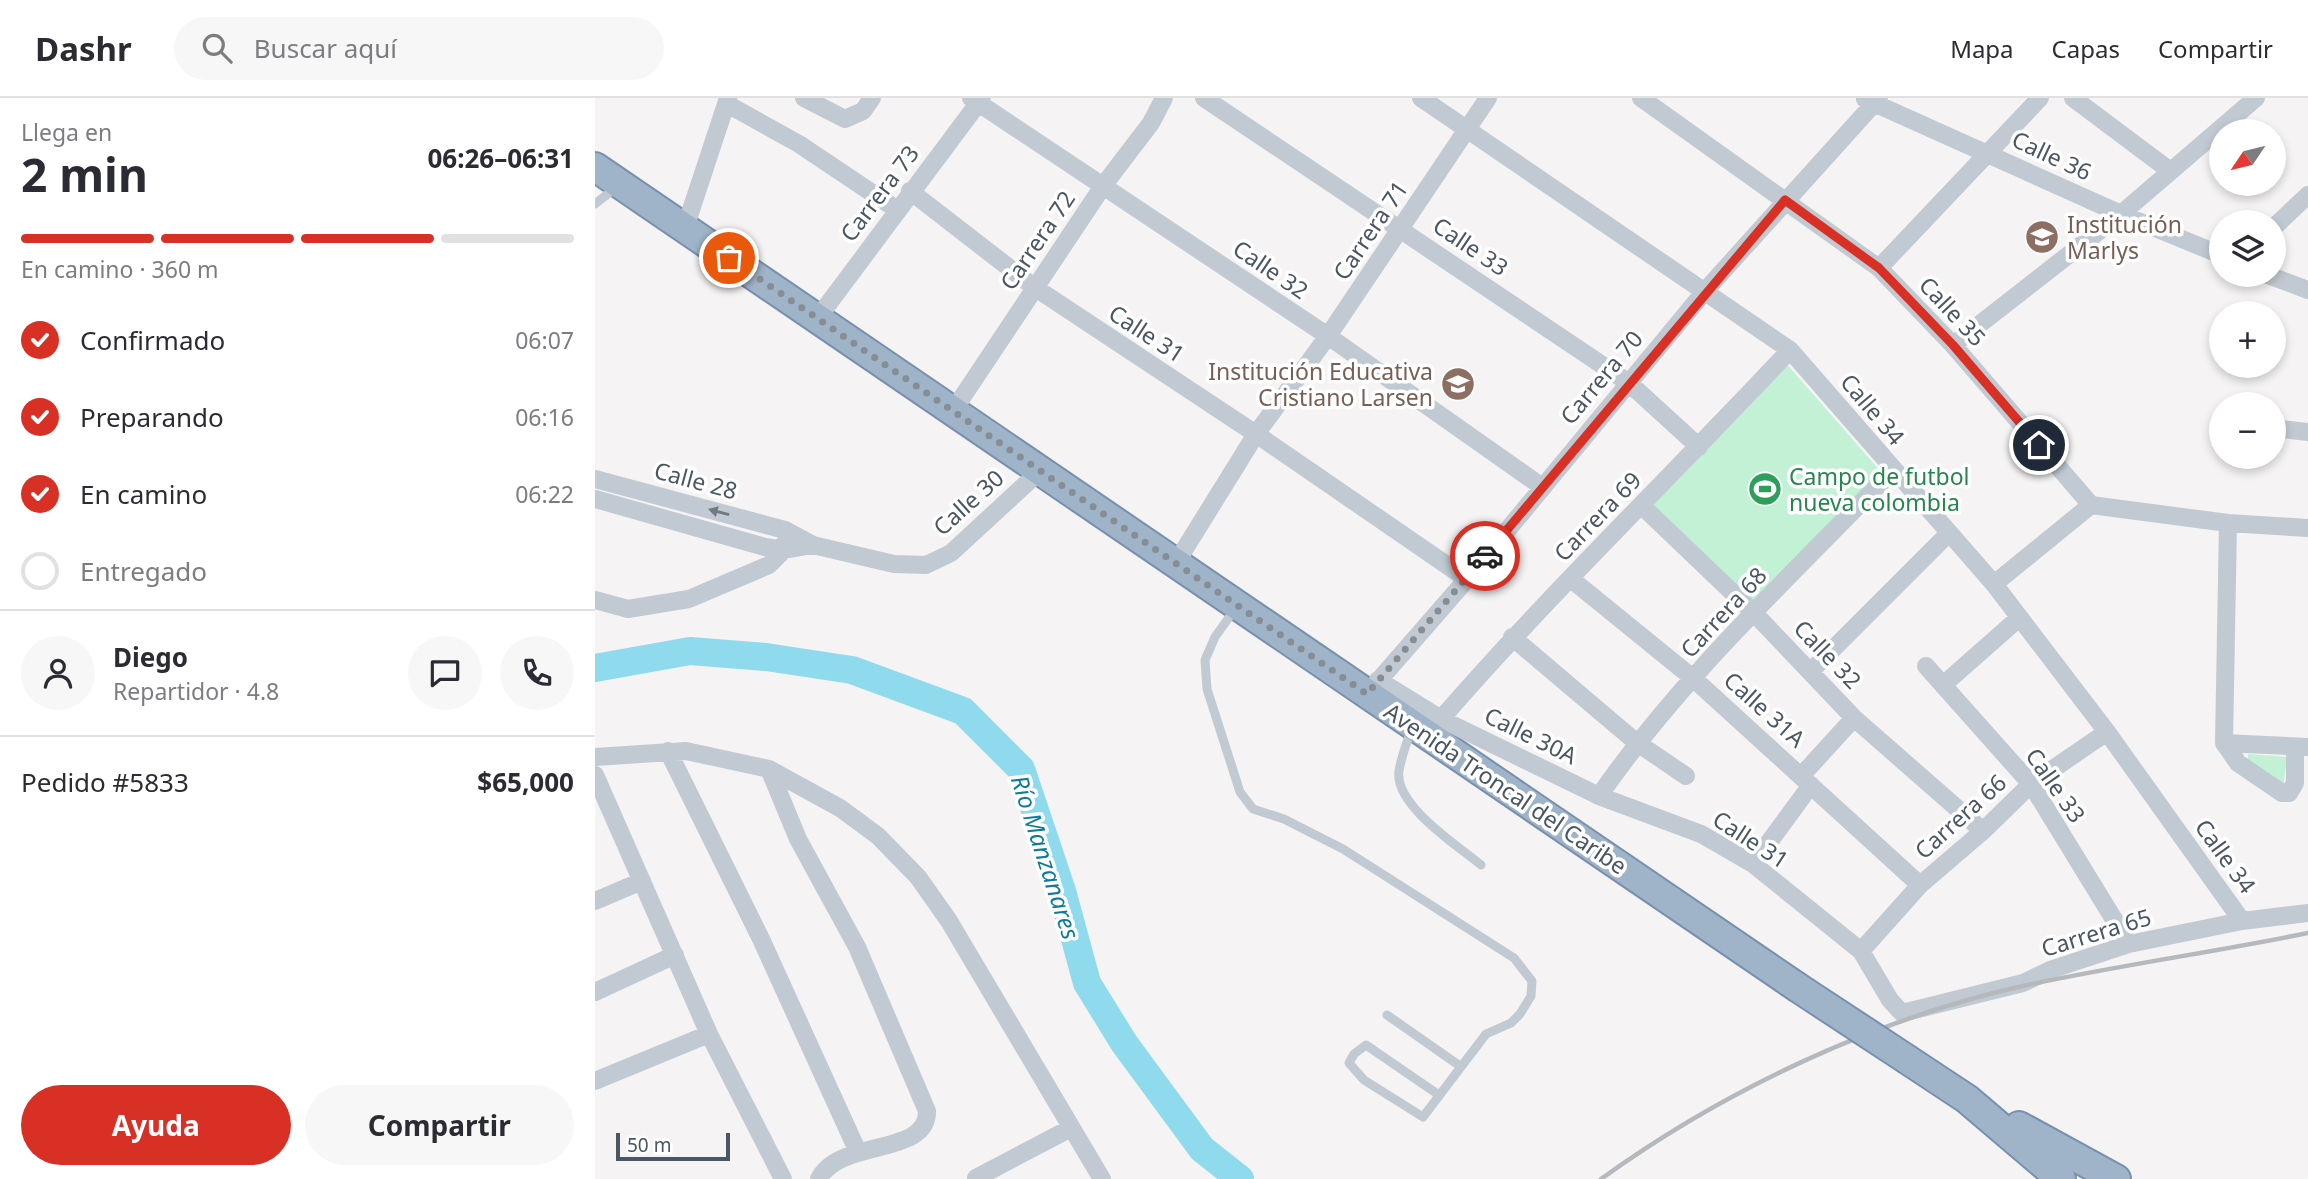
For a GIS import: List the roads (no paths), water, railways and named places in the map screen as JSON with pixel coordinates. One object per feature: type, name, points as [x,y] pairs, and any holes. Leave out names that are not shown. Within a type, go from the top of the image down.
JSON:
[{"type":"highway","name":"Avenida Troncal del Caribe","points":[[595,167],[1237,606],[1373,687],[1412,725],[2067,1167],[2116,1179]]},
{"type":"highway","points":[[2067,1167],[2140,1179]]},
{"type":"street","points":[[804,98],[845,119],[863,111],[872,98]]},
{"type":"street","name":"Carrera 72","points":[[953,411],[1103,186],[1151,123],[1164,98]]},
{"type":"street","name":"Calle 33","points":[[1204,98],[1629,383],[1699,447]]},
{"type":"street","name":"Calle 34","points":[[1421,98],[1790,350],[1994,584],[2107,732],[2242,921]]},
{"type":"street","name":"Carrera 71","points":[[1176,563],[1257,434],[1328,336],[1488,98]]},
{"type":"street","name":"Calle 35","points":[[1641,98],[1879,268],[1953,345],[2091,505]]},
{"type":"street","points":[[1879,268],[1990,154],[2040,98]]},
{"type":"street","points":[[2073,98],[2169,170]]},
{"type":"street","points":[[1953,345],[2121,214],[2256,98]]},
{"type":"street","name":"Calle 32","points":[[977,100],[1328,336],[1541,486]]},
{"type":"street","name":"Carrera 73","points":[[817,318],[977,100]]},
{"type":"street","name":"Carrera 70","points":[[1373,687],[1467,579],[1541,486],[1705,292],[1872,100]]},
{"type":"street","name":"Calle 36","points":[[1872,100],[2121,214],[2209,250]]},
{"type":"street","points":[[685,229],[728,101],[897,209]]},
{"type":"street","name":"Calle 31","points":[[910,191],[1034,287],[1257,434],[1467,579]]},
{"type":"street","points":[[2286,216],[2308,195]]},
{"type":"street","points":[[2286,282],[2307,290]]},
{"type":"street","name":"Carrera 69","points":[[1441,719],[1512,637],[1699,447],[1790,350]]},
{"type":"street","points":[[2286,429],[2308,432]]},
{"type":"street","name":"Carrera 68","points":[[1599,796],[1636,742],[1754,613],[1893,470]]},
{"type":"street","name":"Calle 30","points":[[926,565],[951,553],[1040,471]]},
{"type":"street","name":"Calle 28","points":[[595,479],[785,530],[813,545],[894,564],[926,565]]},
{"type":"street","name":"Calle 28","points":[[595,499],[784,550],[813,545]]},
{"type":"street","name":"Calle 32","points":[[1641,505],[1754,613],[1854,718],[1983,831]]},
{"type":"street","points":[[1994,584],[2091,505],[2228,523],[2308,528]]},
{"type":"street","points":[[2224,743],[2301,748],[2295,783],[2289,793],[2282,793],[2238,763],[2224,743],[2228,523]]},
{"type":"street","points":[[784,550],[785,530]]},
{"type":"street","points":[[1811,671],[1949,533]]},
{"type":"street","name":"Calle 28","points":[[595,600],[628,609],[689,599],[769,565],[784,550]]},
{"type":"street","name":"Calle 31A","points":[[1571,579],[1694,679],[1920,885]]},
{"type":"street","points":[[1943,685],[2019,618]]},
{"type":"street","points":[[1512,637],[1636,742],[1686,776]]},
{"type":"street","name":"Calle 33","points":[[1926,666],[2031,784],[2129,944]]},
{"type":"street","name":"Calle 30A","points":[[1373,687],[1599,796]]},
{"type":"street","points":[[1753,864],[1807,780],[1854,718]]},
{"type":"street","name":"Carrera 66","points":[[1860,951],[1920,885],[1983,831],[2031,784],[2107,732]]},
{"type":"street","points":[[668,751],[761,939],[858,1152]]},
{"type":"street","points":[[595,757],[686,751],[769,769],[850,815],[878,836],[918,877],[961,942],[1103,1179]]},
{"type":"street","points":[[769,769],[798,839],[857,947],[927,1111],[926,1123],[916,1136],[858,1152],[826,1168],[819,1179]]},
{"type":"street","points":[[595,775],[603,812],[642,881],[709,1034],[783,1179]]},
{"type":"street","name":"Calle 31","points":[[1599,796],[1701,834],[1753,864],[1860,951],[1890,1000],[1902,1013]]},
{"type":"street","points":[[595,901],[642,881]]},
{"type":"street","name":"Carrera 65","points":[[1902,1013],[2024,983],[2050,970],[2129,944],[2242,921],[2308,913]]},
{"type":"street","points":[[595,992],[675,955]]},
{"type":"street","points":[[595,1081],[709,1034]]},
{"type":"street","points":[[976,1178],[1071,1128]]},
{"type":"lane","points":[[595,204],[620,184]]},
{"type":"lane","points":[[1237,606],[1215,637],[1205,660],[1207,689],[1240,792],[1253,809],[1284,819],[1343,849],[1514,958],[1532,981],[1531,996],[1520,1014],[1511,1023],[1486,1034],[1459,1066],[1439,1096],[1423,1117],[1364,1080],[1349,1063],[1354,1054],[1366,1045],[1439,1096]]},
{"type":"lane","points":[[1412,725],[1398,772],[1401,791],[1413,808],[1481,865]]},
{"type":"lane","points":[[1387,1015],[1459,1066]]},
{"type":"waterway","name":"Río Manzanares","points":[[595,668],[690,651],[766,657],[852,670],[963,711],[1021,769],[1062,891],[1087,983],[1124,1043],[1202,1149],[1240,1179]]},
{"type":"railway","points":[[1601,1179],[1699,1115],[1751,1087],[1859,1037],[1915,1017],[2027,985],[2308,933]]},
{"type":"place","name":"Institución Marlys","points":[[2042,237]]},
{"type":"place","name":"Institución Educativa Cristiano Larsen","points":[[1458,384]]},
{"type":"place","name":"Campo de futbol nueva colombia","points":[[1765,489]]}]
